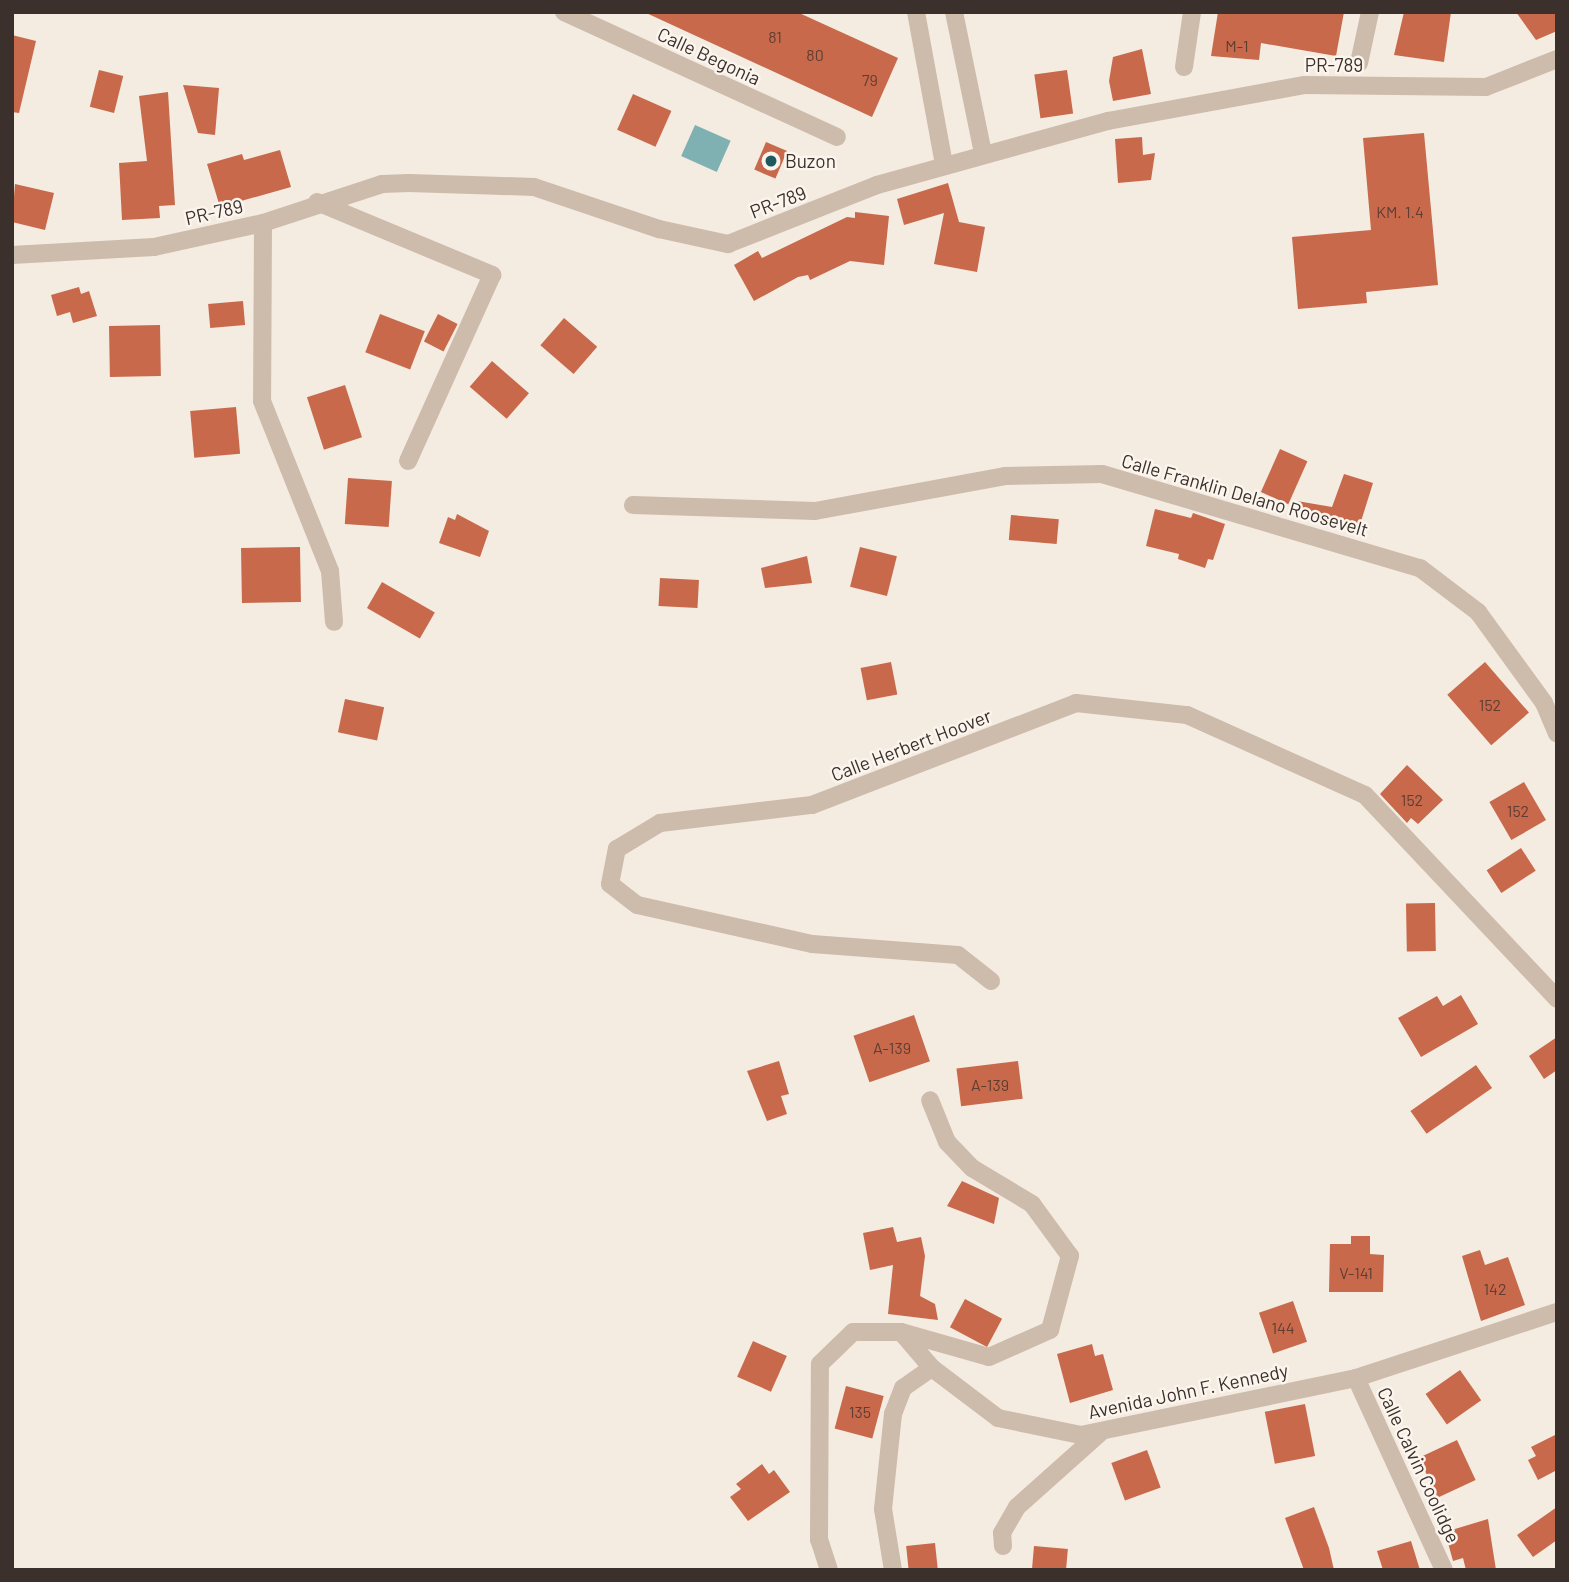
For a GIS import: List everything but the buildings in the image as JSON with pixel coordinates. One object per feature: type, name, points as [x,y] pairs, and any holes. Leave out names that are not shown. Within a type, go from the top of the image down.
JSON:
[{"type":"street","name":"Calle Begonia","points":[[564,12],[836,137]]},
{"type":"street","points":[[916,12],[944,164]]},
{"type":"street","points":[[954,12],[983,153]]},
{"type":"street","points":[[1184,67],[1192,12]]},
{"type":"street","points":[[1359,63],[1370,12]]},
{"type":"street","name":"PR-789","points":[[12,255],[154,247],[263,223],[317,202],[382,184],[534,187],[659,229],[728,244],[877,185],[983,153],[1108,121],[1304,85],[1486,87],[1557,59]]},
{"type":"street","points":[[317,202],[492,275],[408,461]]},
{"type":"street","points":[[263,223],[262,401],[330,571],[334,622]]},
{"type":"street","name":"Calle Franklin Delano Roosevelt","points":[[633,505],[815,512],[1005,476],[1102,474],[1420,568],[1478,612],[1544,703],[1557,733]]},
{"type":"street","name":"Calle Herbert Hoover","points":[[991,981],[958,955],[812,944],[637,905],[610,884],[617,849],[660,824],[812,805],[1076,704],[1187,715],[1365,795],[1557,999]]},
{"type":"street","points":[[829,1570],[819,1540],[820,1364],[853,1332],[901,1332],[989,1357],[1050,1330],[1070,1256],[1032,1204],[972,1168],[947,1142],[930,1100]]},
{"type":"street","name":"Avenida John F. Kennedy","points":[[901,1332],[932,1368],[998,1418],[1081,1435],[1356,1378],[1557,1312]]},
{"type":"street","points":[[892,1570],[883,1510],[893,1414],[903,1388],[932,1368]]},
{"type":"street","name":"Calle Calvin Coolidge","points":[[1356,1378],[1444,1570]]},
{"type":"street","points":[[1003,1546],[1002,1533],[1017,1507],[1104,1430]]},
{"type":"water","points":[[695,125],[731,141],[717,172],[681,156]]},
{"type":"place","name":"Buzon","points":[[771,161]]}]
